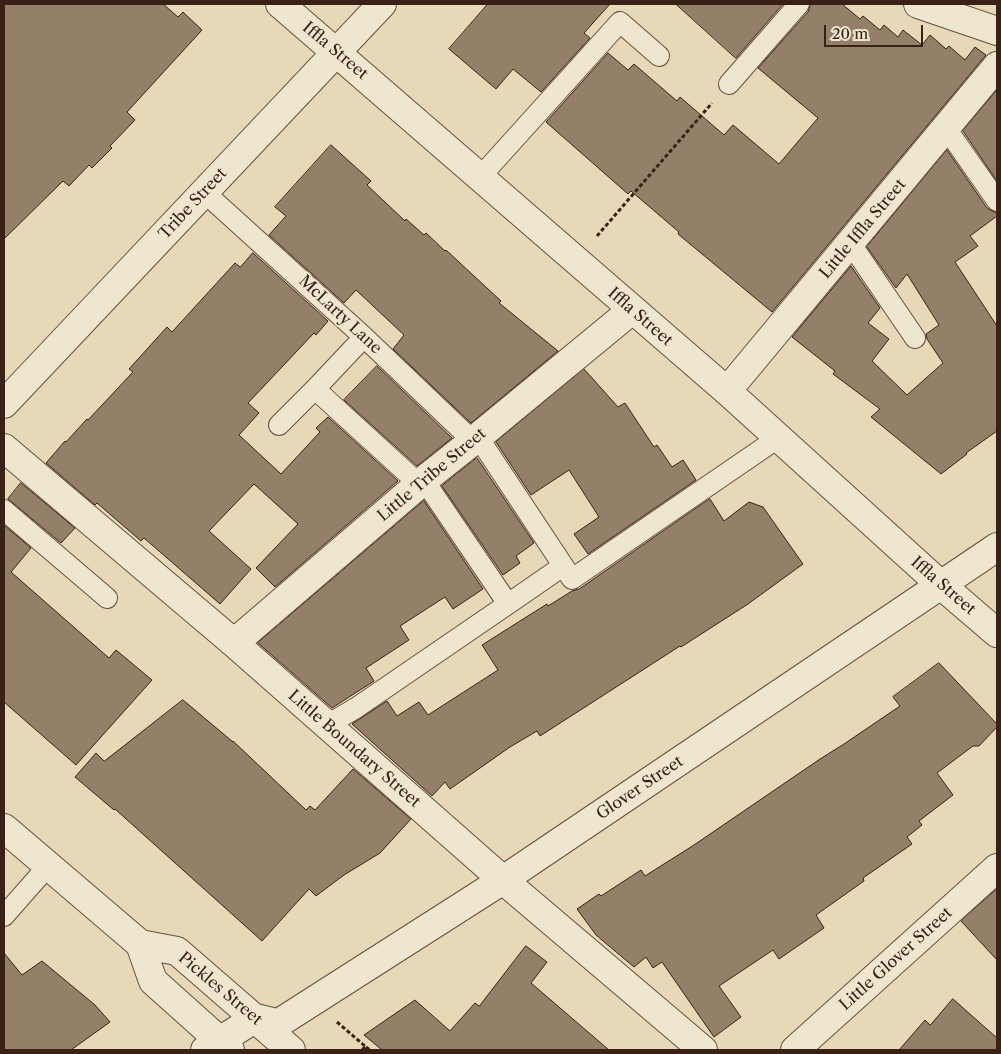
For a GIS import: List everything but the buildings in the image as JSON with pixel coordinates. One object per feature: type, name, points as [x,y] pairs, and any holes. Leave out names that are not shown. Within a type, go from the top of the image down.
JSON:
[{"type":"street","name":"Iffla Street","points":[[280,4],[481,176],[632,310],[727,390],[941,585],[997,633]]},
{"type":"street","name":"Tribe Street","points":[[4,404],[382,4]]},
{"type":"street","points":[[918,4],[997,31]]},
{"type":"street","name":"Little Iffla Street","points":[[727,390],[851,244],[997,66]]},
{"type":"street","name":"Little Tribe Street","points":[[234,643],[422,482],[632,310]]},
{"type":"street","name":"Little Boundary Street","points":[[4,448],[234,643],[503,880],[703,1050]]},
{"type":"street","name":"Glover Street","points":[[218,1047],[277,1037],[313,1000],[503,880],[997,547]]},
{"type":"street","name":"Pickles Street","points":[[4,828],[140,944],[177,951],[277,1037]]},
{"type":"street","name":"Little Glover Street","points":[[795,1050],[997,868]]},
{"type":"street","points":[[140,944],[152,981],[218,1047]]},
{"type":"lane","points":[[729,84],[799,4]]},
{"type":"lane","points":[[481,176],[620,22],[659,56]]},
{"type":"lane","points":[[946,128],[997,201]]},
{"type":"lane","name":"McLarty Lane","points":[[204,192],[475,439],[562,566]]},
{"type":"lane","points":[[851,244],[915,338]]},
{"type":"lane","points":[[279,425],[316,389],[364,337]]},
{"type":"lane","points":[[316,389],[422,482],[508,604]]},
{"type":"lane","points":[[328,725],[356,708],[562,566],[572,579],[778,438]]},
{"type":"lane","points":[[4,510],[107,598]]},
{"type":"lane","points":[[4,916],[48,866]]},
{"type":"path","points":[[576,260],[729,84]]},
{"type":"path","points":[[313,1000],[370,1050]]},
{"type":"path","points":[[361,1050],[366,1047]]}]
